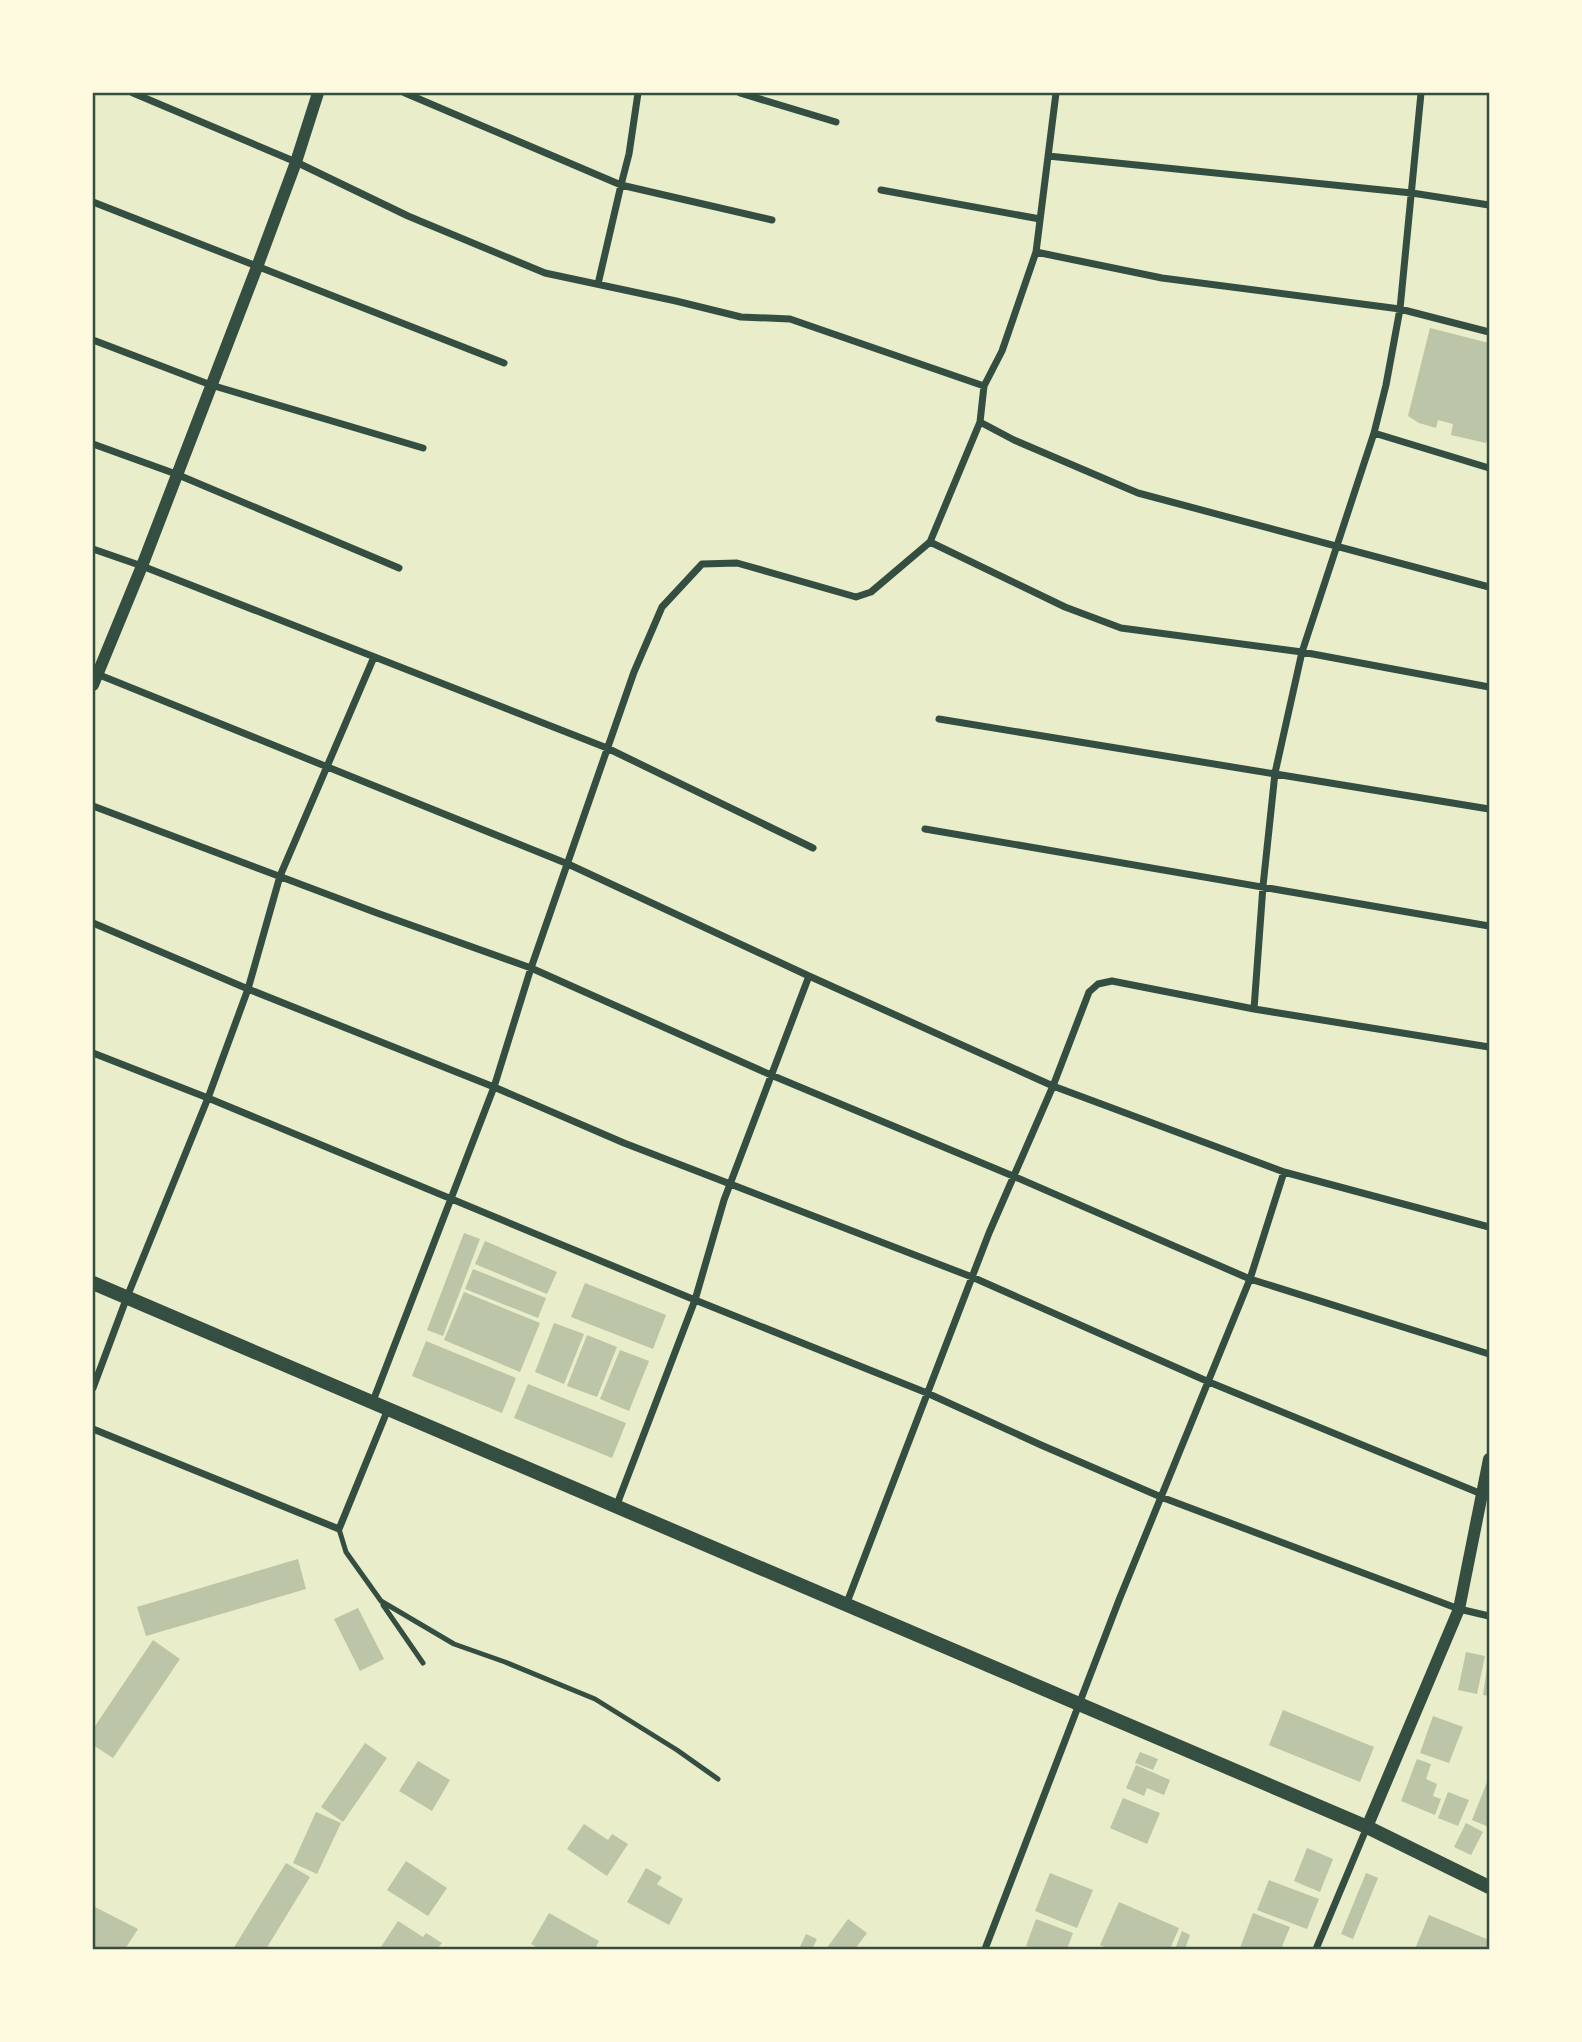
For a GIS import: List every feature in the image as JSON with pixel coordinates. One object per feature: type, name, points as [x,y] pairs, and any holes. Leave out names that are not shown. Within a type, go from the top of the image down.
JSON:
[{"type":"main road","points":[[93,1283],[1367,1827],[1489,1887]]},
{"type":"street","points":[[133,93],[296,162],[408,216],[545,273],[676,300],[741,317],[790,320],[984,386]]},
{"type":"street","points":[[318,93],[257,267],[142,566],[94,677],[568,864],[1053,1086],[1284,1172],[1489,1227]]},
{"type":"street","points":[[405,93],[621,185],[772,220]]},
{"type":"street","points":[[598,284],[629,154],[638,93]]},
{"type":"street","points":[[740,93],[836,122]]},
{"type":"street","points":[[373,1401],[494,1087],[531,968],[607,748],[634,672],[662,607],[702,564],[737,563],[856,597],[871,592],[930,542],[980,422],[984,386],[1002,351],[1036,251],[1056,93]]},
{"type":"street","points":[[1254,1009],[1275,773],[1302,652],[1374,433],[1386,386],[1400,309],[1421,93]]},
{"type":"street","points":[[1048,156],[1412,193],[1489,205]]},
{"type":"street","points":[[881,190],[1040,219]]},
{"type":"street","points":[[93,202],[504,363]]},
{"type":"street","points":[[1036,251],[1162,278],[1400,309],[1489,332]]},
{"type":"street","points":[[93,340],[211,385],[423,448]]},
{"type":"street","points":[[980,422],[1014,440],[1138,493],[1489,587]]},
{"type":"street","points":[[1374,433],[1489,468]]},
{"type":"street","points":[[93,444],[176,474],[398,568]]},
{"type":"street","points":[[930,542],[1065,607],[1121,628],[1302,652],[1489,687]]},
{"type":"street","points":[[93,549],[607,748],[813,848]]},
{"type":"street","points":[[93,1388],[208,1098],[248,989],[280,876],[374,657]]},
{"type":"street","points":[[939,719],[1489,809]]},
{"type":"street","points":[[93,806],[377,914],[531,968],[771,1075],[1250,1279],[1489,1354]]},
{"type":"street","points":[[925,829],[1489,926]]},
{"type":"street","points":[[93,923],[624,1143],[972,1276],[1209,1382],[1485,1496]]},
{"type":"street","points":[[616,1507],[695,1300],[730,1184],[809,976]]},
{"type":"street","points":[[845,1606],[972,1276],[1053,1086],[1089,992],[1098,984],[1112,981],[1254,1009],[1489,1047]]},
{"type":"street","points":[[93,1053],[927,1393],[1161,1497],[1459,1609],[1489,1616]]},
{"type":"street","points":[[986,1949],[1079,1704],[1250,1279],[1284,1172]]},
{"type":"street","points":[[93,1429],[339,1530],[388,1408]]},
{"type":"street","points":[[1316,1949],[1459,1609],[1485,1496],[1489,1459]]},
{"type":"lane","points":[[339,1530],[346,1552],[423,1663]]},
{"type":"lane","points":[[381,1601],[454,1644],[595,1699],[718,1779]]},
{"type":"building","points":[[1430,328],[1489,343],[1489,429],[1486,443],[1451,435],[1453,424],[1438,420],[1436,428],[1419,423],[1408,416]]},
{"type":"building","points":[[464,1233],[480,1239],[443,1336],[427,1330]]},
{"type":"building","points":[[485,1241],[557,1272],[547,1294],[475,1264]]},
{"type":"building","points":[[473,1269],[546,1298],[538,1318],[465,1289]]},
{"type":"building","points":[[585,1283],[666,1315],[653,1349],[571,1317]]},
{"type":"building","points":[[464,1292],[540,1323],[520,1372],[444,1340]]},
{"type":"building","points":[[554,1323],[584,1334],[564,1384],[535,1372]]},
{"type":"building","points":[[587,1335],[617,1347],[597,1397],[567,1386]]},
{"type":"building","points":[[426,1341],[516,1378],[502,1413],[412,1376]]},
{"type":"building","points":[[620,1350],[649,1361],[629,1411],[600,1399]]},
{"type":"building","points":[[528,1384],[626,1423],[612,1458],[514,1418]]},
{"type":"building","points":[[298,1559],[306,1589],[146,1636],[137,1607]]},
{"type":"building","points":[[358,1608],[384,1659],[360,1671],[334,1619]]},
{"type":"building","points":[[153,1640],[180,1659],[113,1758],[93,1745],[93,1729]]},
{"type":"building","points":[[1466,1652],[1485,1656],[1477,1694],[1458,1690]]},
{"type":"building","points":[[1489,1661],[1489,1696],[1483,1695]]},
{"type":"building","points":[[1283,1710],[1374,1747],[1360,1782],[1269,1745]]},
{"type":"building","points":[[1433,1716],[1463,1727],[1449,1763],[1420,1753]]},
{"type":"building","points":[[365,1743],[387,1758],[343,1822],[321,1807]]},
{"type":"building","points":[[1140,1752],[1158,1759],[1153,1770],[1135,1763]]},
{"type":"building","points":[[1417,1759],[1431,1764],[1426,1779],[1437,1784],[1433,1796],[1441,1799],[1435,1815],[1401,1801]]},
{"type":"building","points":[[418,1761],[450,1780],[432,1811],[399,1791]]},
{"type":"building","points":[[1136,1765],[1170,1780],[1164,1795],[1147,1788],[1144,1796],[1126,1788]]},
{"type":"building","points":[[1489,1777],[1488,1807],[1489,1827],[1472,1820]]},
{"type":"building","points":[[1448,1792],[1469,1800],[1458,1826],[1438,1818]]},
{"type":"building","points":[[1123,1798],[1160,1813],[1147,1844],[1110,1828]]},
{"type":"building","points":[[316,1812],[341,1823],[317,1874],[293,1863]]},
{"type":"building","points":[[1466,1823],[1483,1832],[1471,1855],[1454,1847]]},
{"type":"building","points":[[584,1824],[608,1840],[612,1834],[628,1844],[607,1876],[567,1849]]},
{"type":"building","points":[[1307,1848],[1333,1859],[1320,1892],[1294,1881]]},
{"type":"building","points":[[406,1861],[447,1888],[428,1916],[387,1890]]},
{"type":"building","points":[[286,1863],[310,1877],[266,1949],[233,1949]]},
{"type":"building","points":[[646,1868],[662,1877],[657,1884],[683,1899],[669,1925],[627,1902]]},
{"type":"building","points":[[1050,1873],[1093,1890],[1077,1928],[1035,1911]]},
{"type":"building","points":[[1366,1873],[1378,1878],[1353,1939],[1341,1934]]},
{"type":"building","points":[[1269,1880],[1319,1899],[1307,1929],[1257,1910]]},
{"type":"building","points":[[1119,1902],[1179,1928],[1170,1949],[1109,1949],[1100,1945]]},
{"type":"building","points":[[93,1906],[138,1929],[125,1949],[93,1949]]},
{"type":"building","points":[[549,1913],[599,1941],[595,1949],[540,1949],[531,1944]]},
{"type":"building","points":[[1253,1913],[1290,1927],[1281,1949],[1240,1948]]},
{"type":"building","points":[[1429,1915],[1489,1940],[1487,1949],[1415,1949]]},
{"type":"building","points":[[848,1919],[867,1933],[855,1949],[826,1949]]},
{"type":"building","points":[[1036,1919],[1073,1933],[1067,1949],[1035,1949],[1026,1946]]},
{"type":"building","points":[[398,1921],[423,1937],[426,1933],[442,1943],[437,1949],[381,1947]]},
{"type":"building","points":[[1182,1931],[1190,1935],[1185,1949],[1175,1949]]},
{"type":"building","points":[[806,1934],[817,1939],[812,1949],[799,1949]]}]
